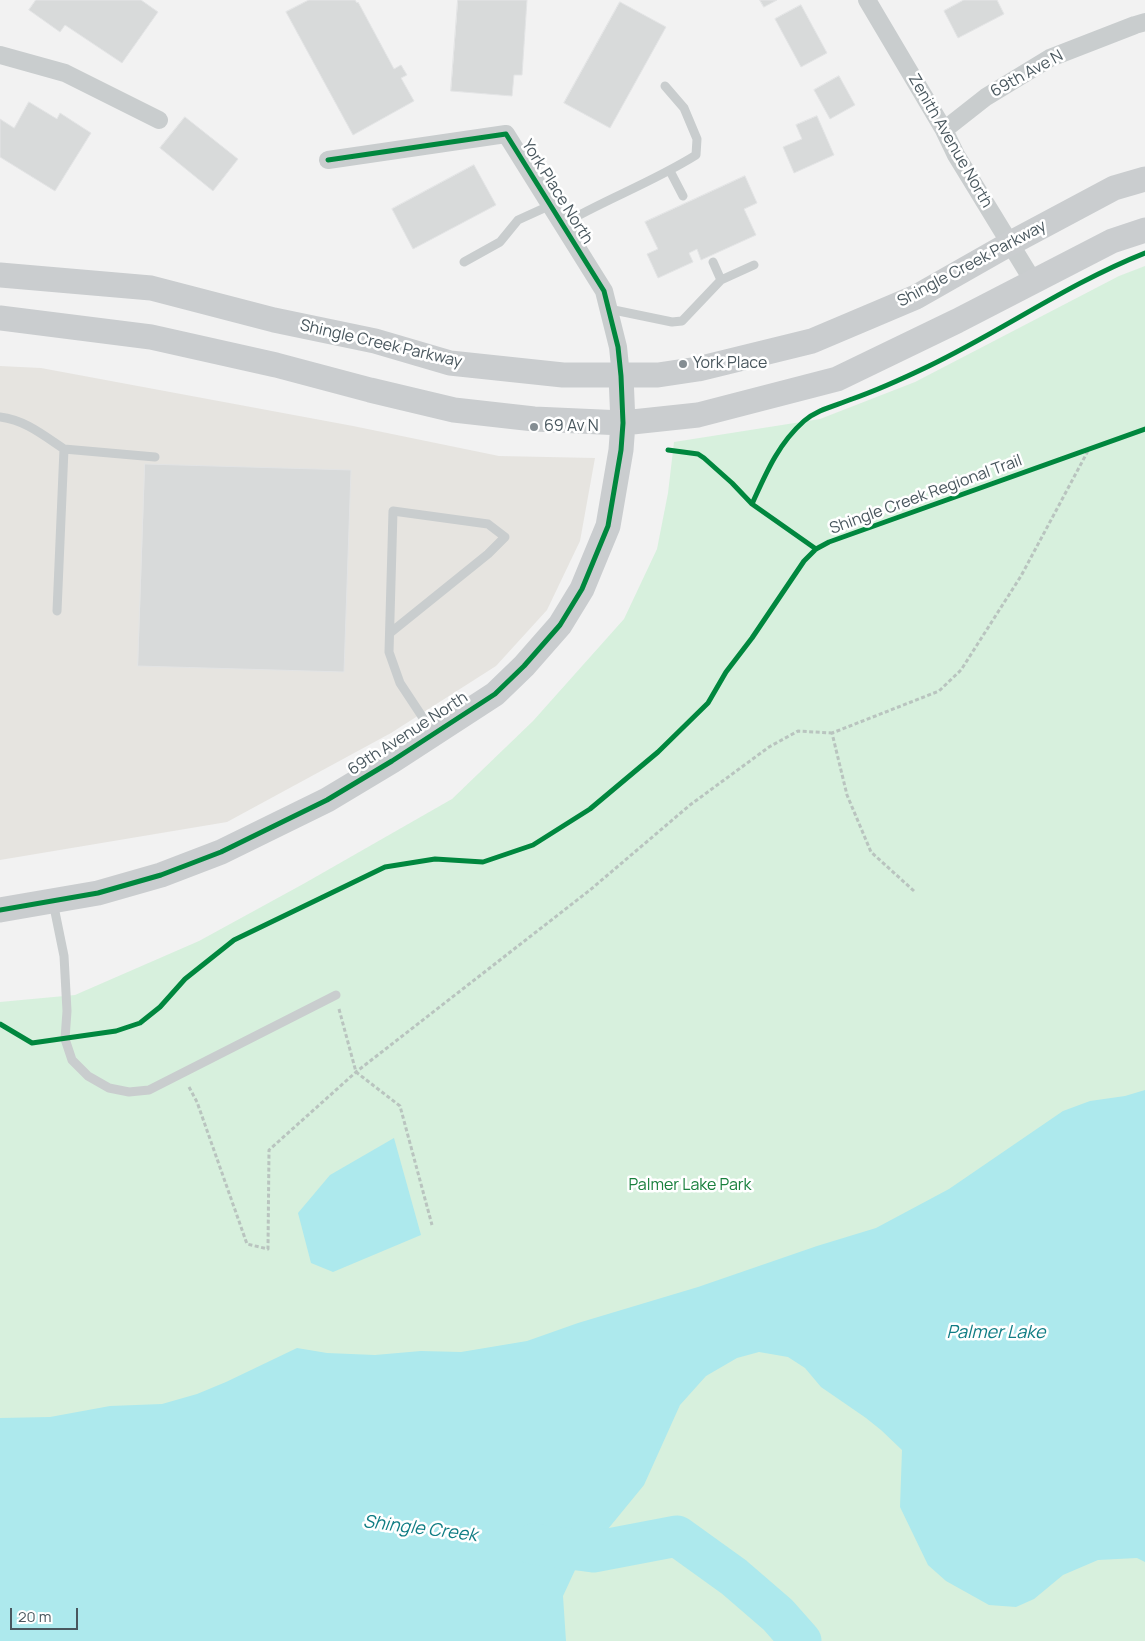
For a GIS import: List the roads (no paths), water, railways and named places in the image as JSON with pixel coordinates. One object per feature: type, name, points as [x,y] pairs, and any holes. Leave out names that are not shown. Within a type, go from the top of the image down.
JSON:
[{"type":"street","name":"Zenith Avenue North","points":[[867,0],[944,130],[956,155],[1033,281]]},
{"type":"street","name":"69th Ave N","points":[[944,130],[986,97],[1050,58],[1135,24],[1145,22]]},
{"type":"street","points":[[0,55],[65,73],[159,120]]},
{"type":"street","name":"York Place North","points":[[328,160],[506,134],[604,291],[618,347],[621,376]]},
{"type":"street","name":"Shingle Creek Parkway","points":[[0,275],[151,288],[274,320],[375,341],[450,363],[563,376],[658,375],[698,369],[812,341],[916,298],[1011,243],[1114,188],[1145,179]]},
{"type":"street","points":[[0,318],[151,337],[276,365],[454,410],[534,419],[623,423],[698,414],[837,380],[1112,241],[1145,230]]},
{"type":"street","name":"69th Avenue North","points":[[0,910],[98,893],[161,875],[221,852],[327,800],[392,761],[495,694],[524,666],[560,625],[578,596],[608,526],[621,450],[623,423],[621,376]]},
{"type":"lane","points":[[563,224],[587,210],[670,171],[696,155],[697,139],[684,108],[665,86]]},
{"type":"lane","points":[[670,171],[683,196]]},
{"type":"lane","points":[[464,262],[500,242],[518,220],[551,205]]},
{"type":"lane","points":[[713,262],[721,280]]},
{"type":"lane","points":[[609,309],[672,322],[682,320],[721,280],[754,265]]},
{"type":"lane","points":[[0,417],[11,418],[27,425],[64,449],[155,457]]},
{"type":"lane","points":[[57,612],[64,449]]},
{"type":"lane","points":[[390,632],[488,554],[505,537],[488,524],[393,511],[389,652],[400,683],[434,733]]},
{"type":"lane","points":[[53,902],[64,956],[67,1011],[65,1038],[72,1060],[88,1076],[109,1088],[129,1092],[149,1090],[336,995]]},
{"type":"water","name":"Palmer Lake","points":[[1145,1090],[1145,1562],[1137,1558],[1098,1560],[1063,1575],[1034,1599],[1016,1607],[989,1605],[946,1581],[928,1565],[900,1507],[902,1450],[866,1418],[821,1387],[805,1368],[788,1357],[759,1352],[737,1358],[706,1376],[680,1405],[644,1485],[576,1568],[563,1596],[566,1641],[0,1641],[0,1418],[50,1417],[110,1406],[162,1404],[197,1394],[226,1382],[297,1348],[327,1353],[375,1355],[421,1351],[461,1352],[527,1341],[876,1228],[949,1189],[1063,1111],[1090,1101],[1125,1096]]},
{"type":"water","points":[[394,1138],[421,1235],[333,1272],[311,1263],[298,1213],[330,1175]]},
{"type":"waterway","name":"Shingle Creek","points":[[533,1544],[593,1552],[677,1536],[734,1577],[778,1615],[801,1641]]},
{"type":"place","name":"York Place","points":[[683,364]]},
{"type":"place","name":"69 Av N","points":[[534,427]]},
{"type":"park label","name":"Palmer Lake Park","points":[[690,1186]]}]
